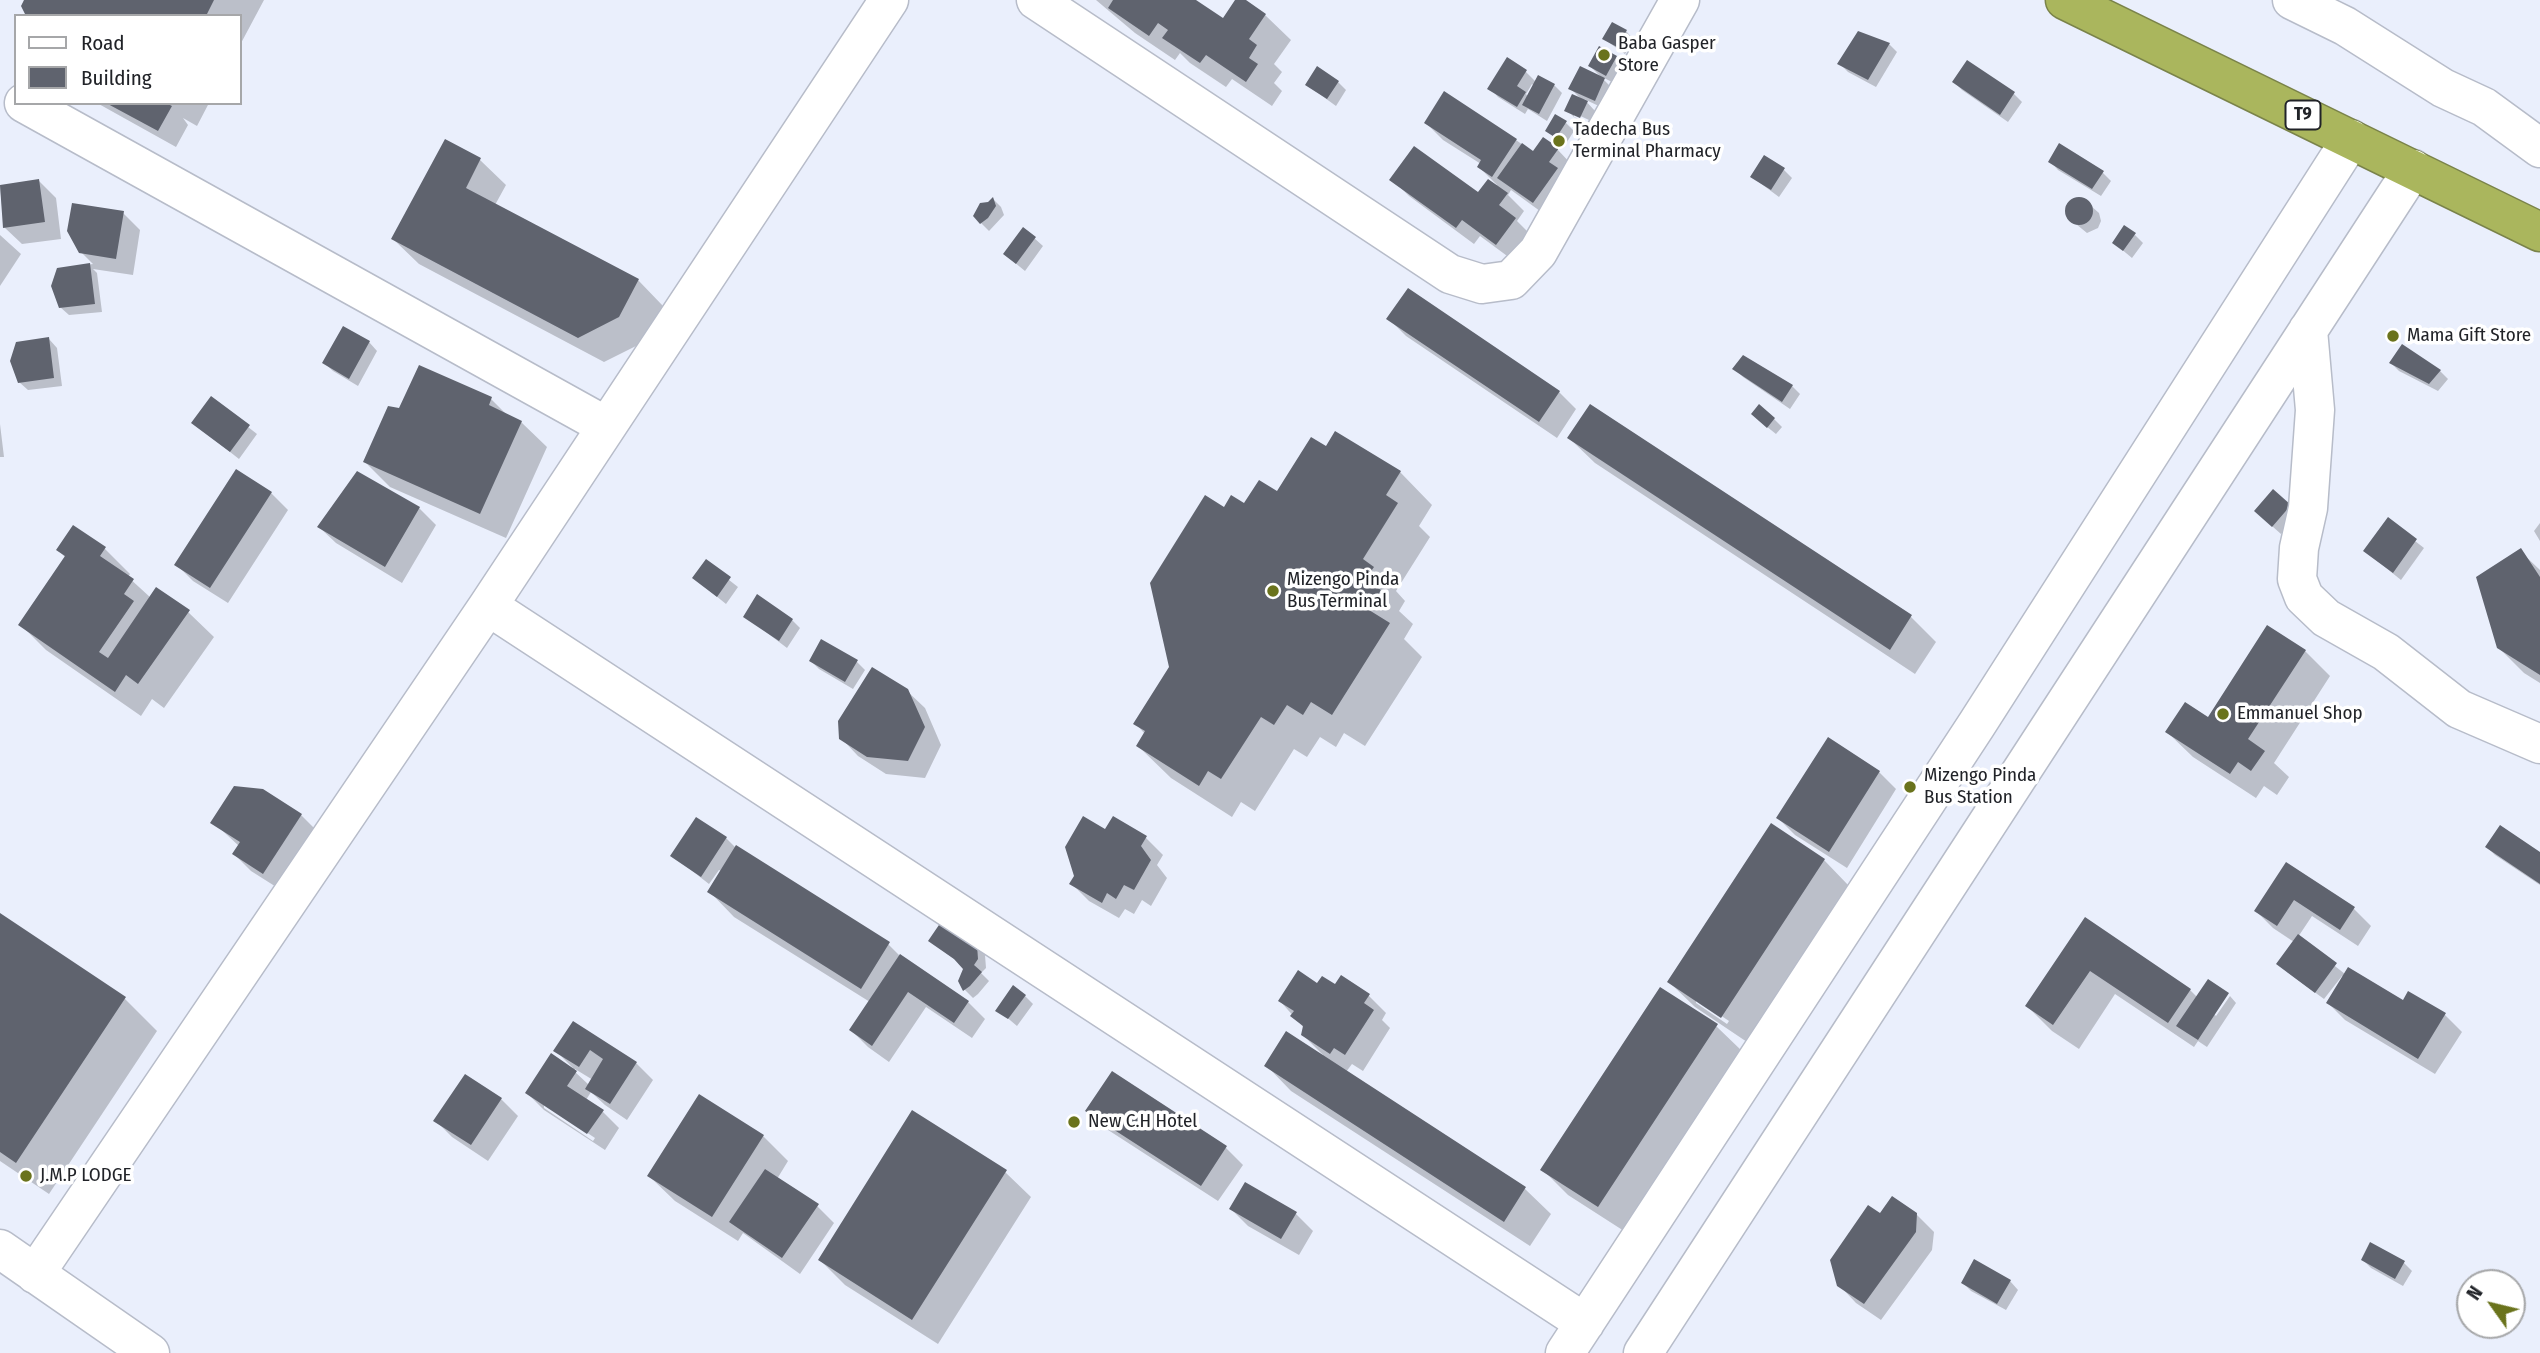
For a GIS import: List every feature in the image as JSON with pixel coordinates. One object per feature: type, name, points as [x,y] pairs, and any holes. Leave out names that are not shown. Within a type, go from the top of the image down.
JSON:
[{"type":"highway","name":"T9","points":[[2065,0],[2540,232]]},
{"type":"street","points":[[36,1274],[488,606],[889,0]]},
{"type":"street","points":[[1036,0],[1450,274],[1482,284],[1511,280],[1538,252],[1680,0]]},
{"type":"street","points":[[2292,0],[2344,26],[2442,88],[2484,107],[2540,148]]},
{"type":"street","points":[[28,105],[606,426]]},
{"type":"street","points":[[488,606],[1575,1338],[1977,724],[2351,139]]},
{"type":"street","points":[[1643,1353],[2413,169]]},
{"type":"street","points":[[2308,330],[2315,410],[2308,508],[2299,548],[2297,579],[2304,597],[2326,618],[2386,652],[2459,709],[2540,744]]},
{"type":"street","points":[[0,1249],[150,1353]]},
{"type":"building","points":[[24,0],[214,0],[207,14],[25,14],[21,6]]},
{"type":"building","points":[[1113,0],[1196,0],[1223,18],[1235,0],[1246,0],[1266,14],[1249,39],[1257,45],[1249,58],[1258,64],[1246,82],[1206,55],[1200,63],[1162,38],[1168,30],[1158,23],[1149,36],[1108,8]]},
{"type":"building","points":[[1612,22],[1627,30],[1617,47],[1602,39]]},
{"type":"building","points":[[1858,31],[1890,43],[1868,80],[1837,64]]},
{"type":"building","points":[[1599,46],[1617,56],[1606,76],[1588,66]]},
{"type":"building","points":[[1507,57],[1527,70],[1517,86],[1526,92],[1517,107],[1487,89]]},
{"type":"building","points":[[1967,60],[2015,92],[2000,115],[1952,82]]},
{"type":"building","points":[[1317,66],[1339,81],[1327,99],[1305,85]]},
{"type":"building","points":[[1580,66],[1605,78],[1595,101],[1568,89]]},
{"type":"building","points":[[1538,75],[1555,84],[1539,114],[1522,105]]},
{"type":"building","points":[[1444,91],[1517,139],[1492,177],[1477,167],[1481,160],[1424,123]]},
{"type":"building","points":[[1572,94],[1588,101],[1580,118],[1564,111]]},
{"type":"building","points":[[110,105],[172,106],[158,131]]},
{"type":"building","points":[[1555,114],[1567,121],[1556,138],[1545,131]]},
{"type":"building","points":[[1543,137],[1559,148],[1549,162],[1558,168],[1533,203],[1497,178],[1522,143],[1533,151]]},
{"type":"building","points":[[445,139],[481,158],[466,188],[639,279],[619,317],[578,338],[391,239]]},
{"type":"building","points":[[2059,143],[2104,171],[2092,189],[2048,162]]},
{"type":"building","points":[[1414,146],[1478,192],[1488,179],[1508,193],[1499,205],[1516,218],[1496,245],[1462,220],[1456,228],[1389,180]]},
{"type":"building","points":[[1764,155],[1785,168],[1771,190],[1750,177]]},
{"type":"building","points":[[39,179],[45,222],[3,228],[0,185]]},
{"type":"building","points":[[993,197],[996,206],[980,224],[973,216],[980,203],[988,202]]},
{"type":"building","points":[[2079,197],[2089,201],[2093,211],[2089,221],[2079,225],[2069,221],[2065,211],[2069,201]]},
{"type":"building","points":[[72,203],[124,211],[116,259],[79,253],[67,231]]},
{"type":"building","points":[[2124,225],[2136,233],[2123,251],[2112,243]]},
{"type":"building","points":[[1023,227],[1036,237],[1016,264],[1003,254]]},
{"type":"building","points":[[90,263],[95,304],[59,308],[51,286],[57,268]]},
{"type":"building","points":[[1408,288],[1560,391],[1539,422],[1386,319]]},
{"type":"building","points":[[343,326],[370,341],[349,379],[322,363]]},
{"type":"building","points":[[49,337],[54,378],[18,383],[10,361],[16,342]]},
{"type":"building","points":[[2402,344],[2441,370],[2429,384],[2389,363]]},
{"type":"building","points":[[1743,355],[1793,385],[1782,402],[1732,369]]},
{"type":"building","points":[[419,365],[492,397],[489,405],[522,421],[480,514],[363,462],[388,406],[399,408]]},
{"type":"building","points":[[211,396],[250,425],[230,452],[191,423]]},
{"type":"building","points":[[1590,404],[1912,615],[1890,650],[1567,438]]},
{"type":"building","points":[[1759,404],[1775,418],[1767,428],[1751,414]]},
{"type":"building","points":[[1335,431],[1401,471],[1386,495],[1398,503],[1363,559],[1374,567],[1365,580],[1381,590],[1369,610],[1390,623],[1332,715],[1311,702],[1303,715],[1287,705],[1274,725],[1261,717],[1221,779],[1208,771],[1199,786],[1136,746],[1145,731],[1133,724],[1169,667],[1150,583],[1205,495],[1224,507],[1231,495],[1244,503],[1259,480],[1277,491],[1311,437],[1326,446]]},
{"type":"building","points":[[236,469],[272,492],[210,588],[174,565]]},
{"type":"building","points":[[357,471],[420,507],[385,567],[317,527]]},
{"type":"building","points":[[2273,489],[2291,505],[2272,527],[2254,511]]},
{"type":"building","points":[[2388,517],[2417,539],[2393,573],[2363,551]]},
{"type":"building","points":[[73,525],[106,547],[100,556],[134,579],[124,594],[134,601],[99,652],[108,658],[156,587],[190,610],[138,684],[126,675],[115,692],[18,625],[65,556],[56,550]]},
{"type":"building","points":[[2521,548],[2540,577],[2540,675],[2497,648],[2476,577]]},
{"type":"building","points":[[706,559],[731,577],[717,597],[692,578]]},
{"type":"building","points":[[757,594],[793,619],[779,641],[743,617]]},
{"type":"building","points":[[2267,625],[2306,650],[2248,739],[2265,751],[2251,771],[2238,762],[2230,774],[2165,732],[2185,702],[2208,717]]},
{"type":"building","points":[[821,639],[858,660],[845,682],[809,661]]},
{"type":"building","points":[[872,667],[908,689],[925,727],[908,761],[867,757],[839,739],[838,721]]},
{"type":"building","points":[[1828,737],[1880,771],[1829,852],[1776,818]]},
{"type":"building","points":[[234,786],[263,789],[302,814],[263,874],[232,854],[240,842],[210,823]]},
{"type":"building","points":[[1083,816],[1105,829],[1113,816],[1147,836],[1141,846],[1151,860],[1134,890],[1124,885],[1116,899],[1107,893],[1102,903],[1069,884],[1074,876],[1065,847]]},
{"type":"building","points":[[696,817],[727,837],[701,877],[670,856]]},
{"type":"building","points":[[1771,823],[1825,859],[1721,1018],[1667,982]]},
{"type":"building","points":[[2500,825],[2540,852],[2540,884],[2485,847]]},
{"type":"building","points":[[736,845],[890,942],[861,989],[707,892]]},
{"type":"building","points":[[2286,862],[2355,907],[2340,930],[2294,900],[2277,926],[2254,911]]},
{"type":"building","points":[[0,913],[126,997],[16,1163],[0,1152]]},
{"type":"building","points":[[2085,917],[2191,989],[2168,1023],[2090,971],[2053,1025],[2025,1006]]},
{"type":"building","points":[[941,922],[977,945],[978,959],[974,965],[982,972],[963,991],[958,981],[963,969],[954,959],[928,941]]},
{"type":"building","points":[[2298,934],[2337,963],[2315,993],[2276,964]]},
{"type":"building","points":[[900,954],[969,1001],[954,1023],[908,992],[872,1046],[849,1030]]},
{"type":"building","points":[[2348,967],[2403,1000],[2408,991],[2446,1013],[2418,1059],[2326,1003]]},
{"type":"building","points":[[1298,970],[1317,983],[1322,976],[1335,984],[1341,975],[1370,994],[1364,1003],[1374,1010],[1345,1055],[1334,1048],[1330,1054],[1301,1035],[1303,1026],[1290,1016],[1294,1011],[1278,1001]]},
{"type":"building","points":[[2208,979],[2229,993],[2198,1040],[2176,1026]]},
{"type":"building","points":[[1013,985],[1026,995],[1008,1019],[995,1011]]},
{"type":"building","points":[[1660,987],[1718,1024],[1598,1207],[1540,1170]]},
{"type":"building","points":[[573,1021],[637,1062],[610,1104],[585,1089],[603,1059],[590,1050],[579,1067],[553,1051]]},
{"type":"building","points":[[1286,1031],[1526,1187],[1504,1222],[1264,1066]]},
{"type":"building","points":[[551,1053],[577,1071],[567,1086],[604,1110],[587,1134],[525,1093]]},
{"type":"building","points":[[1112,1071],[1227,1146],[1201,1186],[1085,1111]]},
{"type":"building","points":[[465,1074],[502,1098],[471,1145],[433,1121]]},
{"type":"building","points":[[699,1094],[764,1135],[712,1217],[647,1176]]},
{"type":"building","points":[[912,1110],[1007,1170],[912,1320],[818,1260]]},
{"type":"building","points":[[765,1169],[819,1204],[782,1258],[729,1222]]},
{"type":"building","points":[[1245,1182],[1297,1212],[1281,1239],[1229,1209]]},
{"type":"building","points":[[1892,1196],[1917,1213],[1916,1232],[1864,1304],[1837,1286],[1830,1260],[1868,1205],[1880,1213]]},
{"type":"building","points":[[2370,1242],[2405,1261],[2395,1279],[2361,1260]]},
{"type":"building","points":[[1974,1259],[2011,1280],[1997,1304],[1961,1283]]},
{"type":"place","name":"Baba Gasper Store","points":[[1604,55]]},
{"type":"place","name":"Tadecha Bus Terminal Pharmacy","points":[[1559,141]]},
{"type":"place","name":"Mama Gift Store","points":[[2393,336]]},
{"type":"place","name":"Mizengo Pinda Bus Terminal","points":[[1273,591]]},
{"type":"place","name":"Emmanuel Shop","points":[[2223,714]]},
{"type":"place","name":"Mizengo Pinda Bus Station","points":[[1910,787]]},
{"type":"place","name":"New C.H Hotel","points":[[1074,1122]]},
{"type":"place","name":"J.M.P LODGE","points":[[26,1176]]}]
